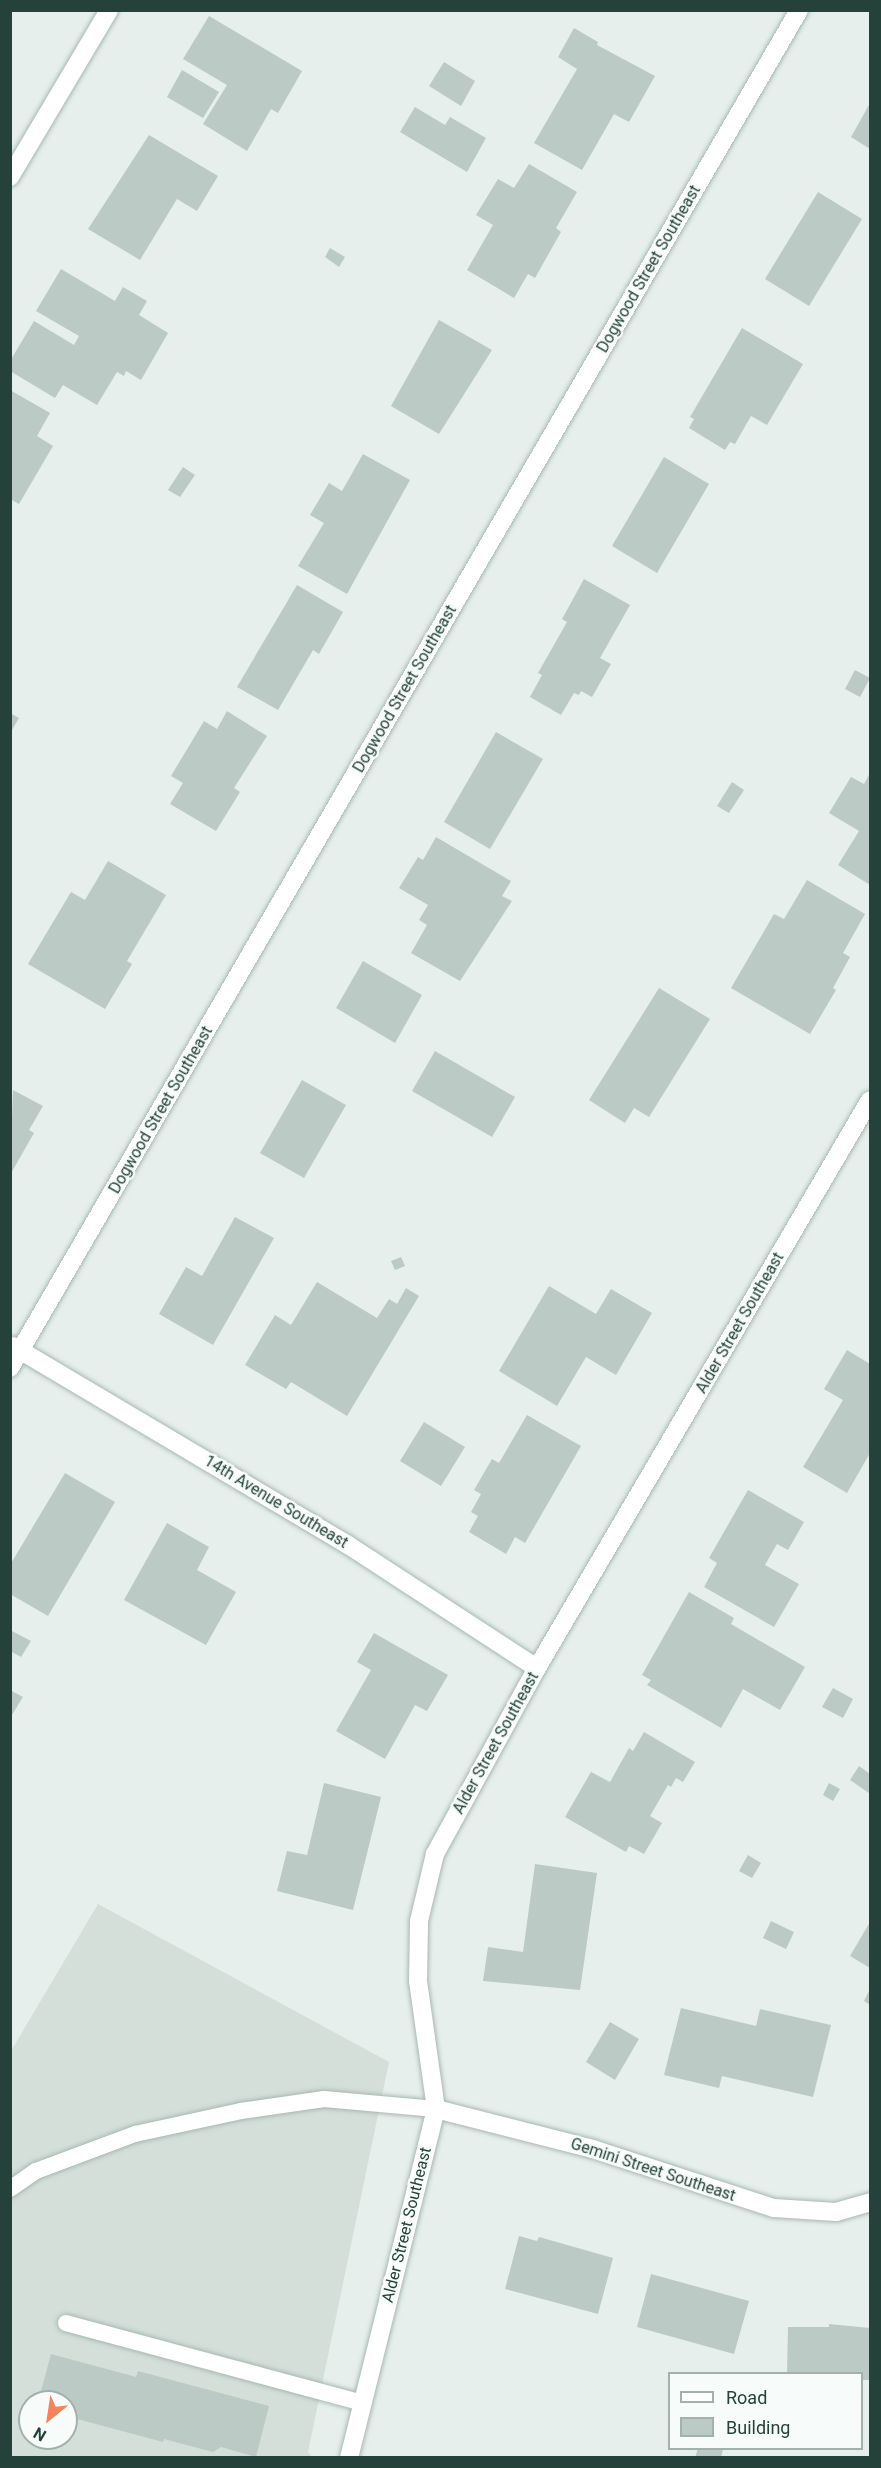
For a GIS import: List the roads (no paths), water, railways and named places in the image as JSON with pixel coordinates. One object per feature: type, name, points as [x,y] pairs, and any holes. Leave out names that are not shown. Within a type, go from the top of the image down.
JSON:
[{"type":"street","points":[[10,177],[109,10]]},
{"type":"street","name":"Dogwood Street Southeast","points":[[10,1368],[16,1348],[799,10]]},
{"type":"street","name":"Alder Street Southeast","points":[[349,2457],[436,2109],[418,1981],[419,1921],[435,1854],[537,1668],[870,1101]]},
{"type":"street","name":"14th Avenue Southeast","points":[[16,1348],[348,1545],[537,1668]]},
{"type":"street","name":"Gemini Street Southeast","points":[[436,2109],[594,2149],[774,2208],[836,2212],[870,2202]]},
{"type":"lane","points":[[10,2189],[36,2170],[135,2134],[241,2111],[324,2099],[436,2109]]},
{"type":"lane","points":[[66,2323],[363,2403]]}]
